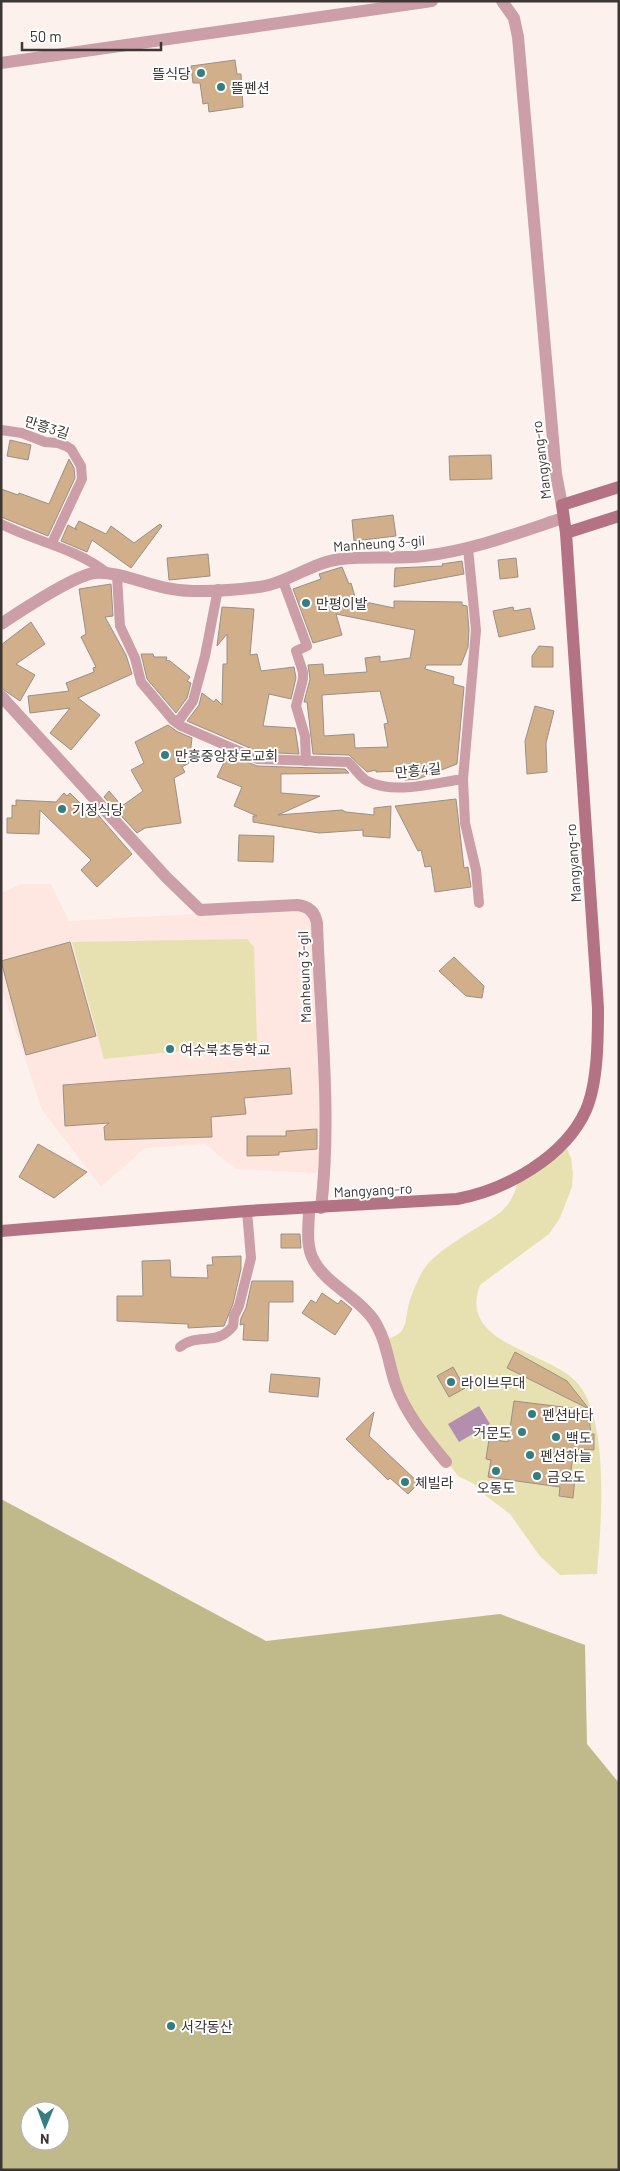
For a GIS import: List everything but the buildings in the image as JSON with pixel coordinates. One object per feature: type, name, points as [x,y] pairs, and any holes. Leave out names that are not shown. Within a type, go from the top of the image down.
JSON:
[{"type":"main road","points":[[562,511],[619,487]]},
{"type":"main road","name":"Mangyang-ro","points":[[1,1231],[247,1211],[447,1200],[486,1192],[520,1175],[551,1154],[575,1129],[586,1109],[596,1052],[598,1008],[566,533],[562,511]]},
{"type":"main road","points":[[566,533],[619,516]]},
{"type":"street","points":[[1,63],[432,1]]},
{"type":"street","name":"Mangyang-ro","points":[[502,1],[514,18],[518,37],[556,474],[562,511]]},
{"type":"street","name":"Manheung 3-gil","points":[[1,624],[83,576],[94,573],[112,575],[170,589],[258,587],[283,581],[319,565],[342,559],[396,559],[468,548],[562,511]]},
{"type":"street","name":"Manheung 3-gil","points":[[1,696],[166,877],[200,910],[297,905],[307,908],[314,914],[317,922],[326,1130],[326,1168],[315,1208]]},
{"type":"street","points":[[315,1208],[308,1243],[313,1260],[327,1276],[358,1301],[372,1318],[384,1340],[396,1385],[405,1405],[427,1439],[446,1462]]},
{"type":"lane","name":"만흥3길","points":[[1,430],[22,433],[45,442],[66,446],[71,449],[81,466],[82,479],[52,543]]},
{"type":"lane","points":[[1,524],[52,543],[94,563],[112,575]]},
{"type":"lane","points":[[468,548],[476,630],[462,779],[464,824],[476,870],[479,903]]},
{"type":"lane","name":"만흥4길","points":[[112,575],[120,626],[135,658],[140,682],[176,723],[257,759],[348,762],[365,780],[391,787],[462,779]]},
{"type":"lane","points":[[283,581],[307,646],[296,651],[303,672],[296,706],[305,736],[306,760]]},
{"type":"lane","points":[[176,723],[193,701],[205,656],[218,589]]},
{"type":"lane","points":[[180,1347],[192,1340],[220,1338],[233,1326],[234,1316],[239,1306],[251,1258],[247,1211]]},
{"type":"shaded area","name":"여수북초등학교","points":[[21,884],[51,884],[69,921],[300,908],[313,918],[314,999],[321,1100],[321,1161],[316,1173],[235,1169],[205,1144],[145,1148],[101,1187],[42,1110],[1,987],[1,893]]},
{"type":"shaded area","points":[[247,939],[254,947],[257,1043],[104,1059],[72,942]]},
{"type":"shaded area","points":[[564,1142],[571,1158],[573,1173],[572,1187],[560,1218],[549,1234],[480,1285],[477,1305],[482,1322],[494,1334],[511,1345],[566,1373],[579,1385],[589,1402],[595,1424],[601,1476],[597,1574],[560,1575],[539,1555],[510,1514],[482,1493],[474,1484],[458,1476],[408,1411],[384,1340],[392,1338],[402,1331],[412,1295],[428,1263],[447,1247],[501,1212],[513,1195],[519,1175]]},
{"type":"shaded area","points":[[479,1406],[490,1424],[459,1442],[448,1424]]},
{"type":"shaded area","points":[[1,1499],[266,1641],[500,1614],[585,1645],[587,1744],[619,1783],[619,2170],[1,2170]]},
{"type":"place","name":"뜰식당","points":[[201,73]]},
{"type":"place","name":"뜰펜션","points":[[221,87]]},
{"type":"place","name":"만평이발","points":[[306,603]]},
{"type":"place","name":"만흥중앙장로교회","points":[[165,755]]},
{"type":"place","name":"기정식당","points":[[62,809]]},
{"type":"place","name":"여수북초등학교","points":[[170,1049]]},
{"type":"place","name":"라이브무대","points":[[451,1382]]},
{"type":"place","name":"펜션바다","points":[[532,1414]]},
{"type":"place","name":"거문도","points":[[522,1432]]},
{"type":"place","name":"백도","points":[[556,1437]]},
{"type":"place","name":"펜션하늘","points":[[530,1455]]},
{"type":"place","name":"오동도","points":[[496,1471]]},
{"type":"place","name":"금오도","points":[[537,1476]]},
{"type":"place","name":"체빌라","points":[[405,1482]]},
{"type":"place","name":"서각동산","points":[[171,2026]]}]
